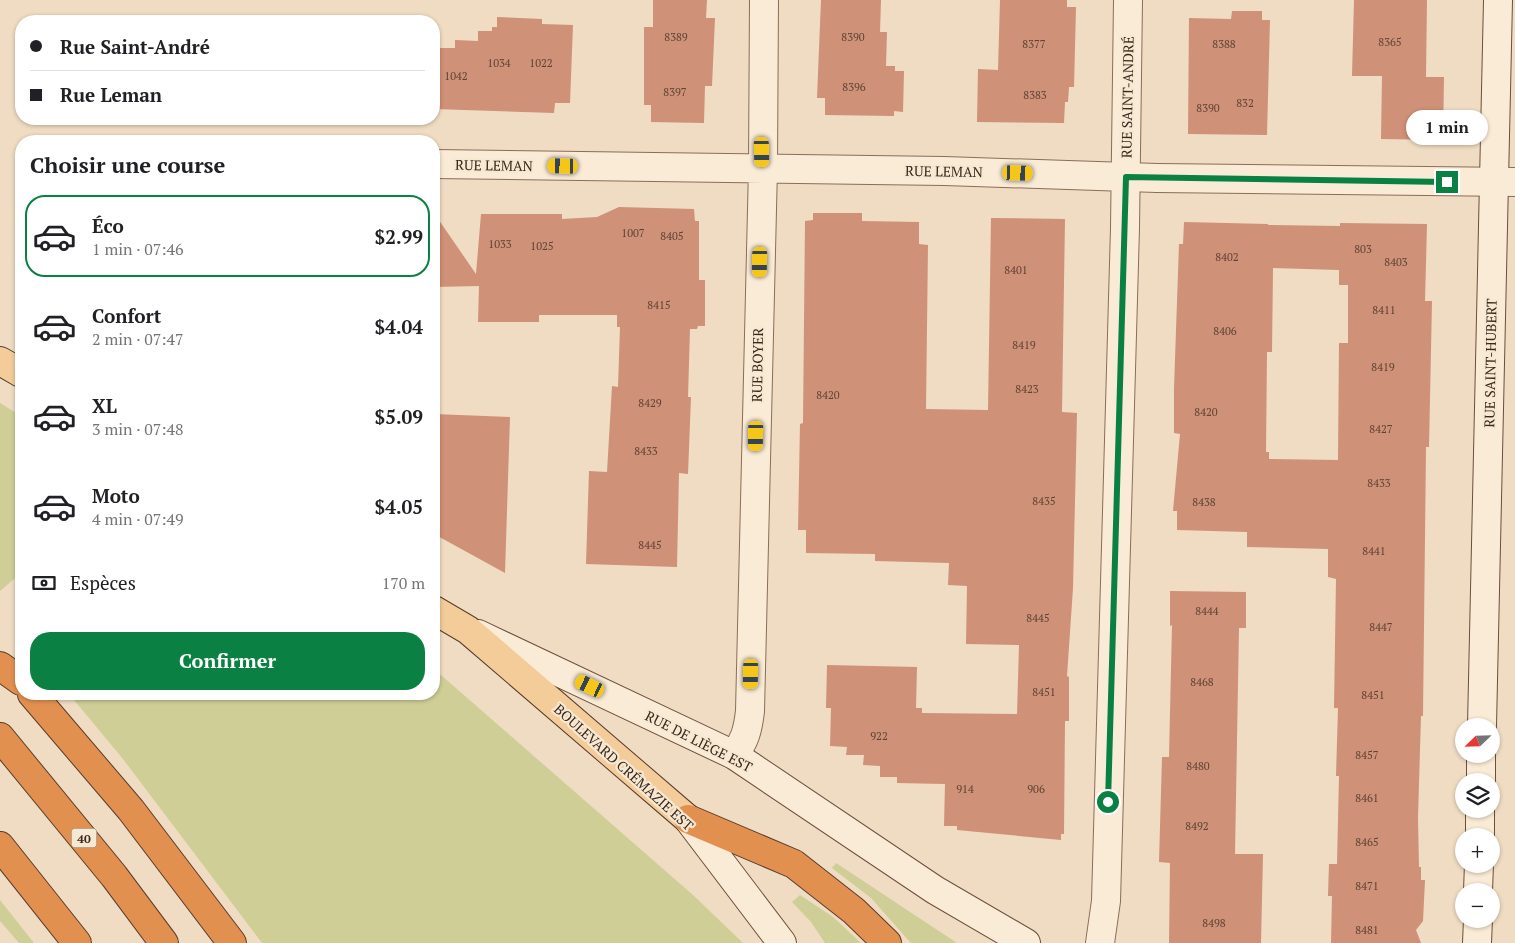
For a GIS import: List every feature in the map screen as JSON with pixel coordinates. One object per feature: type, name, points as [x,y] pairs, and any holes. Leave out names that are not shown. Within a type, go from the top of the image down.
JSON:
[{"type":"highway","points":[[0,666],[15,677]]},
{"type":"highway","points":[[37,700],[131,810],[232,943]]},
{"type":"highway","name":"40","points":[[0,737],[109,869],[164,943]]},
{"type":"highway","points":[[688,819],[794,864],[854,911],[887,943]]},
{"type":"highway","points":[[0,846],[77,943]]},
{"type":"main road","points":[[0,361],[15,370]]},
{"type":"main road","name":"RUE DE LIÈGE EST","points":[[440,614],[468,630]]},
{"type":"main road","name":"BOULEVARD CRÉMAZIE EST","points":[[468,630],[688,819]]},
{"type":"street","name":"RUE BOYER","points":[[734,755],[743,743],[748,731],[750,711],[763,168],[764,0]]},
{"type":"street","name":"RUE SAINT-ANDRÉ","points":[[1100,943],[1106,901],[1126,177],[1128,0]]},
{"type":"street","name":"RUE SAINT-HUBERT","points":[[1482,718],[1505,182],[1498,0]]},
{"type":"street","name":"RUE LEMAN","points":[[440,164],[944,171],[1126,177],[1505,182]]},
{"type":"street","name":"RUE DE LIÈGE EST","points":[[468,630],[734,755],[935,890],[1026,943]]},
{"type":"street","name":"BOULEVARD CRÉMAZIE EST","points":[[688,819],[782,943]]},
{"type":"street","points":[[1477,943],[1478,928]]},
{"type":"green space","points":[[0,403],[15,412],[15,578],[0,591]]},
{"type":"green space","points":[[440,674],[693,895],[743,943],[262,943],[123,759],[74,700],[440,700]]},
{"type":"green space","points":[[836,863],[957,943],[911,943],[871,898],[832,868]]},
{"type":"green space","points":[[800,895],[833,917],[861,943],[825,943],[811,922],[792,902]]},
{"type":"green space","points":[[0,900],[34,943],[19,943],[0,921]]},
{"type":"building","points":[[653,0],[707,0],[706,18],[715,18],[712,86],[705,86],[704,123],[651,122],[651,105],[644,105],[644,27],[653,27]]},
{"type":"building","points":[[821,0],[881,0],[880,32],[887,32],[886,66],[895,66],[895,71],[904,71],[903,112],[894,111],[894,116],[825,115],[825,98],[817,98]]},
{"type":"building","points":[[1000,0],[1067,0],[1067,7],[1076,7],[1074,87],[1069,87],[1068,102],[1065,102],[1064,123],[977,122],[978,69],[998,70]]},
{"type":"building","points":[[1354,0],[1427,0],[1426,77],[1444,77],[1443,140],[1381,139],[1382,76],[1352,76]]},
{"type":"building","points":[[1232,11],[1262,11],[1262,20],[1270,20],[1267,135],[1188,134],[1189,18],[1231,19]]},
{"type":"building","points":[[497,17],[542,19],[542,24],[573,25],[570,103],[555,103],[554,113],[440,109],[440,48],[455,48],[455,40],[478,41],[478,31],[492,31],[492,27],[497,27]]},
{"type":"building","points":[[619,207],[694,209],[695,221],[699,221],[699,280],[705,280],[705,326],[690,329],[688,397],[691,397],[688,474],[679,473],[677,567],[586,564],[589,471],[607,472],[612,386],[618,387],[620,327],[617,327],[617,315],[539,315],[539,322],[478,322],[479,286],[440,287],[440,222],[476,274],[481,214],[562,214],[562,219],[597,217]]},
{"type":"building","points":[[813,213],[862,213],[862,221],[919,222],[919,244],[928,245],[926,409],[988,410],[991,218],[1065,219],[1062,412],[1077,413],[1073,588],[1067,676],[1069,677],[1069,721],[1065,721],[1064,834],[1061,834],[1061,840],[957,830],[957,826],[944,826],[945,784],[897,783],[897,777],[880,777],[880,766],[863,765],[864,755],[846,755],[847,747],[830,746],[831,708],[826,708],[827,665],[917,667],[916,708],[922,708],[922,713],[1017,714],[1019,645],[966,644],[967,586],[948,585],[949,563],[875,561],[875,554],[806,553],[806,530],[798,530],[800,424],[803,423],[805,221],[813,220]]},
{"type":"building","points":[[1184,222],[1340,226],[1340,223],[1427,224],[1425,301],[1432,301],[1429,447],[1426,447],[1423,716],[1421,716],[1418,818],[1419,867],[1421,867],[1421,880],[1425,880],[1423,921],[1416,930],[1421,943],[1331,943],[1332,896],[1328,896],[1329,864],[1337,864],[1339,776],[1336,776],[1338,708],[1334,708],[1336,579],[1328,577],[1328,549],[1247,547],[1247,532],[1177,530],[1177,511],[1173,511],[1180,434],[1174,433],[1174,388],[1179,244],[1183,244]],"holes":[[[1273,268],[1339,270],[1339,285],[1348,285],[1348,343],[1339,343],[1338,460],[1269,459],[1269,452],[1266,452],[1267,352],[1272,352]]]},
{"type":"building","points":[[440,414],[510,417],[505,573],[440,537]]},
{"type":"building","points":[[1170,591],[1246,592],[1246,628],[1239,628],[1235,854],[1263,854],[1261,943],[1169,943],[1170,863],[1159,862],[1162,757],[1169,757],[1172,625],[1170,626]]},
{"type":"route","points":[[1108,802],[1126,177],[1447,182]]}]
